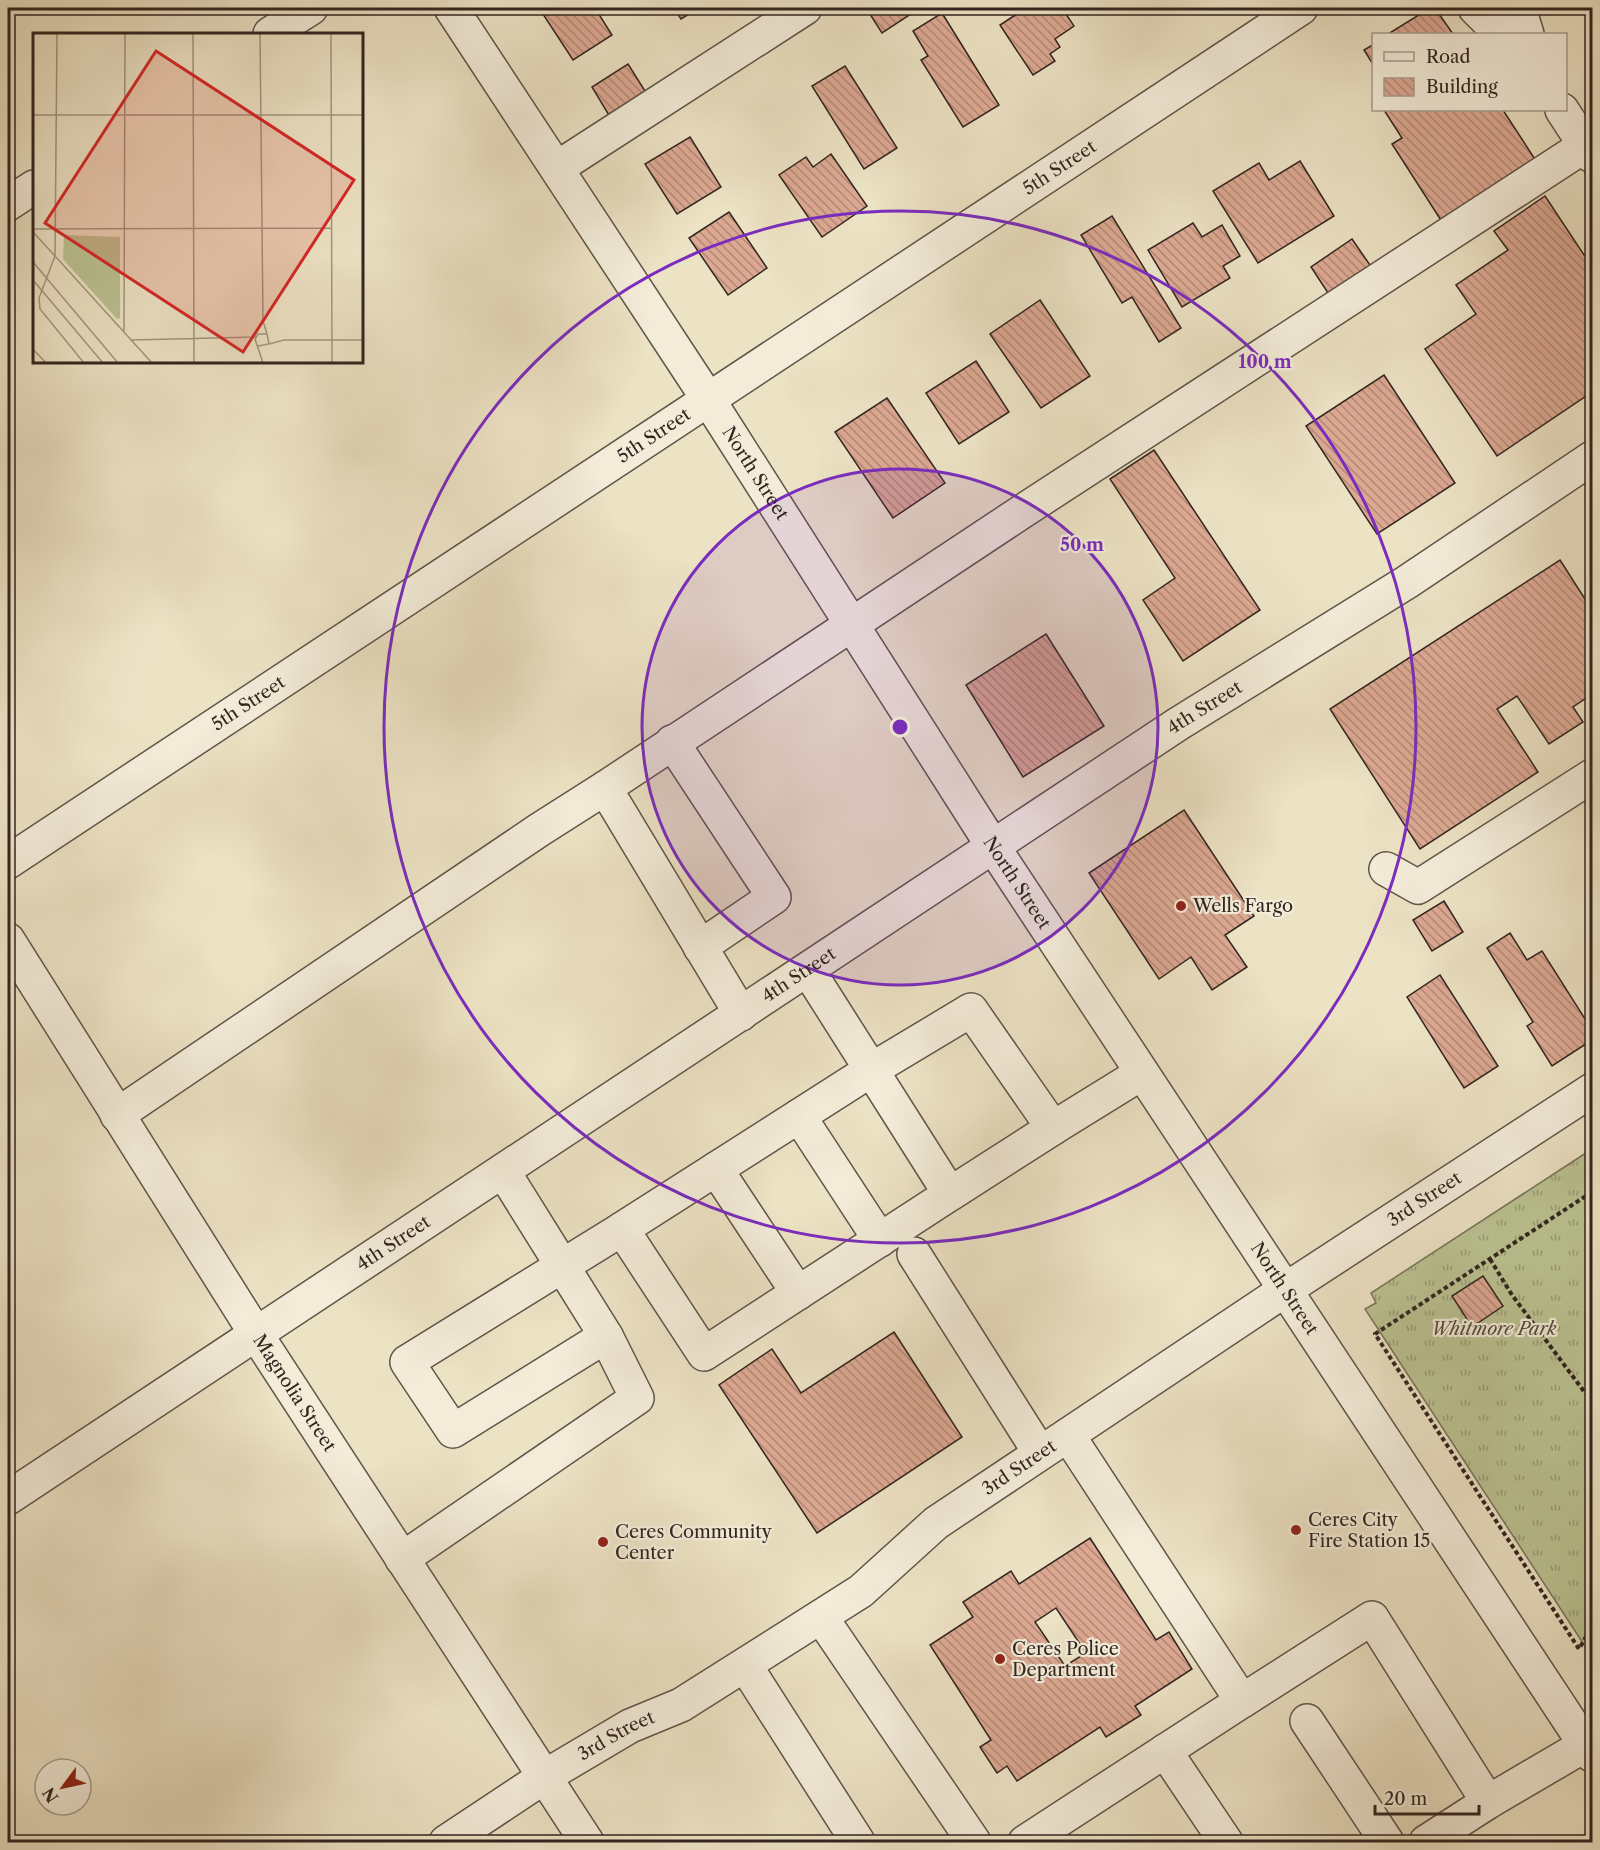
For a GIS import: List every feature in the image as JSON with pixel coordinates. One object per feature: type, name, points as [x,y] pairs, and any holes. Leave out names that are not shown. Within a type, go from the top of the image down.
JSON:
[{"type":"street","points":[[272,33],[311,8]]},
{"type":"street","name":"North Street","points":[[451,8],[708,399],[994,848],[1590,1747]]},
{"type":"street","points":[[556,168],[806,8]]},
{"type":"street","name":"5th Street","points":[[8,862],[1301,8]]},
{"type":"street","points":[[1476,8],[1501,33]]},
{"type":"street","points":[[1519,8],[1527,33]]},
{"type":"street","points":[[117,1115],[539,830],[605,789],[672,742],[1033,504],[1590,148],[1563,111]]},
{"type":"street","points":[[8,204],[33,188]]},
{"type":"street","name":"4th Street","points":[[8,1498],[1188,718],[1407,582],[1593,458]]},
{"type":"street","points":[[672,742],[774,897],[700,947]]},
{"type":"street","points":[[1386,869],[1418,887],[1593,776]]},
{"type":"street","points":[[605,789],[741,1014]]},
{"type":"street","name":"Magnolia Street","points":[[8,940],[256,1334],[586,1842]]},
{"type":"street","points":[[808,970],[950,1194]]},
{"type":"street","points":[[606,1336],[453,1431],[407,1362],[622,1229],[871,1070],[971,1010],[1053,1128]]},
{"type":"street","points":[[622,1229],[704,1354],[950,1194],[1142,1073]]},
{"type":"street","name":"3rd Street","points":[[446,1842],[544,1777],[630,1726],[681,1705],[861,1591],[936,1522],[1285,1290],[1593,1090]]},
{"type":"street","points":[[799,1116],[880,1240]]},
{"type":"street","points":[[716,1169],[798,1293]]},
{"type":"street","points":[[402,1559],[638,1398],[606,1336],[503,1171]]},
{"type":"street","points":[[914,1254],[1040,1453]]},
{"type":"street","points":[[1068,1435],[1242,1701]]},
{"type":"street","points":[[821,1617],[974,1842]]},
{"type":"street","points":[[1025,1842],[1372,1618],[1488,1802]]},
{"type":"street","points":[[745,1665],[858,1842]]},
{"type":"street","points":[[1307,1720],[1386,1842]]},
{"type":"street","points":[[1426,1842],[1488,1802],[1590,1747]]},
{"type":"street","points":[[1166,1751],[1220,1840]]},
{"type":"path","points":[[1593,1192],[1375,1334],[1580,1649],[1593,1626]]},
{"type":"path","points":[[1490,1259],[1512,1295],[1593,1402]]},
{"type":"green space","name":"Whitmore Park","points":[[1592,1149],[1592,1657],[1365,1309],[1376,1303],[1371,1293]]},
{"type":"building","points":[[539,8],[595,8],[612,35],[573,60]]},
{"type":"building","points":[[674,8],[699,8],[681,19]]},
{"type":"building","points":[[866,8],[920,8],[882,33]]},
{"type":"building","points":[[1026,8],[1062,8],[1074,26],[1055,39],[1060,47],[1050,54],[1055,61],[1033,75],[1000,25]]},
{"type":"building","points":[[1430,8],[1435,8],[1452,33],[1390,33]]},
{"type":"building","points":[[942,13],[999,105],[963,127],[921,60],[928,56],[913,31]]},
{"type":"building","points":[[1372,45],[1372,63],[1364,50]]},
{"type":"building","points":[[628,64],[650,99],[613,122],[592,87]]},
{"type":"building","points":[[845,66],[897,148],[864,169],[812,86]]},
{"type":"building","points":[[1385,111],[1504,111],[1538,164],[1444,225],[1392,144],[1402,138]]},
{"type":"building","points":[[690,137],[721,187],[677,214],[645,164]]},
{"type":"building","points":[[831,154],[867,206],[822,237],[779,175],[806,157],[813,167]]},
{"type":"building","points":[[1300,161],[1334,216],[1258,263],[1213,191],[1259,163],[1269,180]]},
{"type":"building","points":[[1545,196],[1592,267],[1592,392],[1497,456],[1425,349],[1476,314],[1456,285],[1508,250],[1494,231]]},
{"type":"building","points":[[729,212],[767,268],[728,295],[689,238]]},
{"type":"building","points":[[1112,216],[1181,328],[1159,342],[1132,297],[1122,303],[1081,235]]},
{"type":"building","points":[[1193,223],[1202,237],[1222,225],[1240,256],[1223,266],[1230,278],[1182,307],[1148,250]]},
{"type":"building","points":[[1352,239],[1372,268],[1330,296],[1311,267]]},
{"type":"building","points":[[1040,300],[1090,376],[1041,408],[990,334]]},
{"type":"building","points":[[976,361],[1009,412],[959,444],[926,393]]},
{"type":"building","points":[[1384,375],[1455,483],[1377,534],[1306,426]]},
{"type":"building","points":[[887,398],[945,483],[893,518],[835,432]]},
{"type":"building","points":[[1154,450],[1260,610],[1183,661],[1143,600],[1175,578],[1110,479]]},
{"type":"building","points":[[1560,560],[1592,610],[1592,694],[1573,707],[1583,722],[1549,744],[1517,696],[1497,709],[1538,772],[1420,849],[1330,709]]},
{"type":"building","points":[[1046,634],[1104,726],[1023,777],[966,685]]},
{"type":"building","points":[[1184,810],[1254,916],[1225,935],[1247,967],[1212,990],[1191,957],[1159,979],[1089,873]]},
{"type":"building","points":[[1444,901],[1463,932],[1432,951],[1413,920]]},
{"type":"building","points":[[1510,933],[1527,960],[1542,951],[1592,1030],[1592,1040],[1552,1066],[1527,1026],[1533,1022],[1487,948]]},
{"type":"building","points":[[1440,975],[1498,1066],[1464,1088],[1407,997]]},
{"type":"building","points":[[1483,1276],[1503,1306],[1472,1327],[1452,1296]]},
{"type":"building","points":[[894,1332],[962,1437],[817,1533],[719,1385],[772,1349],[801,1393]]},
{"type":"building","name":"Ceres Police Department","points":[[1090,1538],[1156,1640],[1169,1632],[1192,1669],[1135,1706],[1141,1715],[1106,1737],[1100,1727],[1017,1781],[1007,1766],[997,1773],[980,1747],[991,1740],[930,1645],[973,1617],[963,1602],[1011,1571],[1019,1584]],"holes":[[[1056,1608],[1086,1653],[1065,1666],[1035,1622]]]},
{"type":"place","name":"Wells Fargo","points":[[1181,906]]},
{"type":"place","name":"Ceres City Fire Station 15","points":[[1296,1530]]},
{"type":"place","name":"Ceres Community Center","points":[[603,1542]]},
{"type":"place","name":"Ceres Police Department","points":[[1000,1659]]}]
